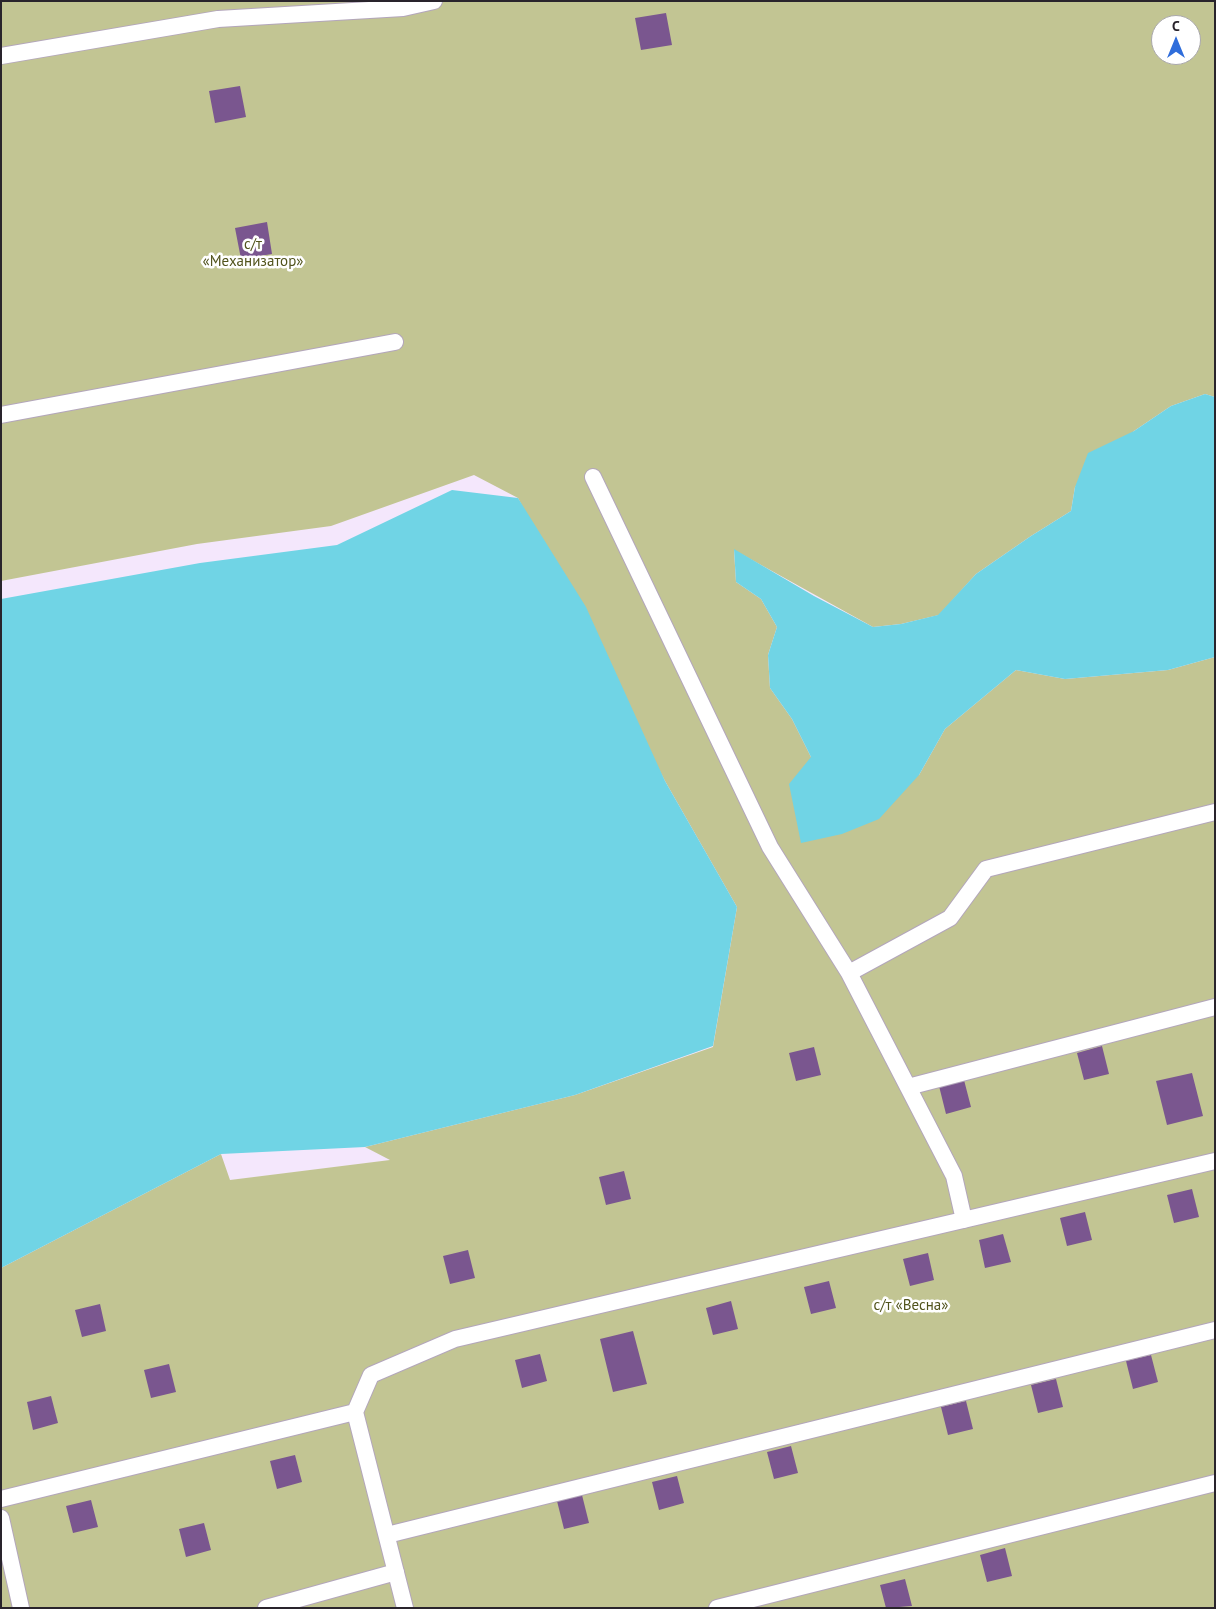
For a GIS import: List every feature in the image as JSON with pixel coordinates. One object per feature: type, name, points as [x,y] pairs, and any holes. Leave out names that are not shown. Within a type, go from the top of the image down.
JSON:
[{"type":"lane","points":[[1,56],[218,20],[403,8],[434,1]]},
{"type":"lane","points":[[1,415],[395,342]]},
{"type":"lane","points":[[593,477],[770,847],[848,973],[954,1176],[964,1220]]},
{"type":"lane","points":[[848,973],[950,918],[986,869],[1215,812]]},
{"type":"lane","points":[[908,1086],[1215,1007]]},
{"type":"lane","points":[[405,1608],[355,1412],[371,1375],[455,1339],[1215,1161]]},
{"type":"lane","points":[[387,1535],[1215,1330]]},
{"type":"lane","points":[[1,1499],[355,1412]]},
{"type":"lane","points":[[717,1608],[1215,1483]]},
{"type":"lane","points":[[1,1518],[21,1608]]},
{"type":"lane","points":[[266,1608],[396,1572]]},
{"type":"green space","points":[[1,1],[1215,1],[1215,397],[1205,394],[1171,406],[1134,431],[1075,487],[1071,511],[976,574],[939,615],[901,624],[873,627],[734,550],[736,582],[761,599],[777,627],[768,655],[770,688],[792,719],[811,757],[919,775],[945,729],[1016,670],[1065,679],[1168,670],[1215,657],[1215,1608],[1,1608],[1,1268],[221,1154],[230,1180],[390,1160],[365,1147],[575,1095],[713,1047],[737,907],[665,781],[518,498],[474,475],[331,526],[197,544],[1,581]]},
{"type":"water","points":[[1205,394],[1215,397],[1215,657],[1168,670],[1065,679],[1016,670],[945,729],[919,775],[879,819],[842,834],[801,843],[789,784],[811,757],[792,719],[770,688],[768,655],[777,627],[761,599],[736,582],[734,549],[814,596],[873,627],[901,624],[938,615],[976,574],[1071,511],[1075,487],[1088,453],[1134,431],[1171,406]]},
{"type":"water","points":[[452,490],[518,498],[586,607],[665,781],[737,907],[713,1046],[575,1095],[365,1147],[221,1154],[1,1268],[1,599],[200,563],[337,545]]},
{"type":"building","points":[[666,13],[672,45],[641,50],[635,18]]},
{"type":"building","points":[[240,86],[246,117],[215,123],[209,91]]},
{"type":"building","points":[[267,222],[272,254],[241,259],[235,228]]},
{"type":"building","points":[[1102,1046],[1109,1074],[1084,1080],[1077,1053]]},
{"type":"building","points":[[814,1047],[821,1075],[796,1081],[789,1053]]},
{"type":"building","points":[[1192,1073],[1203,1116],[1167,1125],[1156,1081]]},
{"type":"building","points":[[964,1080],[971,1107],[946,1114],[939,1086]]},
{"type":"building","points":[[624,1171],[631,1199],[606,1205],[599,1177]]},
{"type":"building","points":[[1192,1189],[1199,1217],[1174,1223],[1167,1195]]},
{"type":"building","points":[[1085,1212],[1092,1240],[1067,1246],[1060,1218]]},
{"type":"building","points":[[1003,1234],[1011,1262],[985,1268],[979,1240]]},
{"type":"building","points":[[468,1250],[475,1278],[450,1284],[443,1256]]},
{"type":"building","points":[[928,1253],[934,1280],[910,1286],[903,1259]]},
{"type":"building","points":[[829,1281],[836,1308],[811,1314],[804,1287]]},
{"type":"building","points":[[731,1301],[738,1329],[713,1335],[706,1308]]},
{"type":"building","points":[[100,1304],[106,1331],[82,1337],[75,1310]]},
{"type":"building","points":[[633,1331],[647,1384],[613,1392],[600,1339]]},
{"type":"building","points":[[540,1354],[547,1381],[522,1388],[515,1360]]},
{"type":"building","points":[[1151,1355],[1158,1382],[1133,1389],[1126,1361]]},
{"type":"building","points":[[169,1364],[176,1392],[151,1398],[144,1370]]},
{"type":"building","points":[[1056,1379],[1063,1407],[1038,1413],[1031,1385]]},
{"type":"building","points":[[51,1396],[58,1423],[33,1430],[27,1402]]},
{"type":"building","points":[[966,1401],[973,1429],[948,1435],[941,1407]]},
{"type":"building","points":[[791,1446],[798,1473],[774,1479],[767,1452]]},
{"type":"building","points":[[295,1455],[302,1482],[277,1489],[270,1461]]},
{"type":"building","points":[[677,1476],[684,1503],[659,1510],[652,1482]]},
{"type":"building","points":[[582,1495],[589,1523],[564,1529],[557,1501]]},
{"type":"building","points":[[91,1500],[98,1527],[73,1533],[66,1506]]},
{"type":"building","points":[[204,1523],[211,1550],[186,1557],[179,1529]]},
{"type":"building","points":[[1005,1548],[1012,1576],[987,1582],[980,1555]]},
{"type":"building","points":[[905,1579],[912,1606],[886,1608],[880,1585]]},
{"type":"park label","name":"с/т «Механизатор»","points":[[253,254]]},
{"type":"park label","name":"с/т «Весна»","points":[[911,1306]]}]
